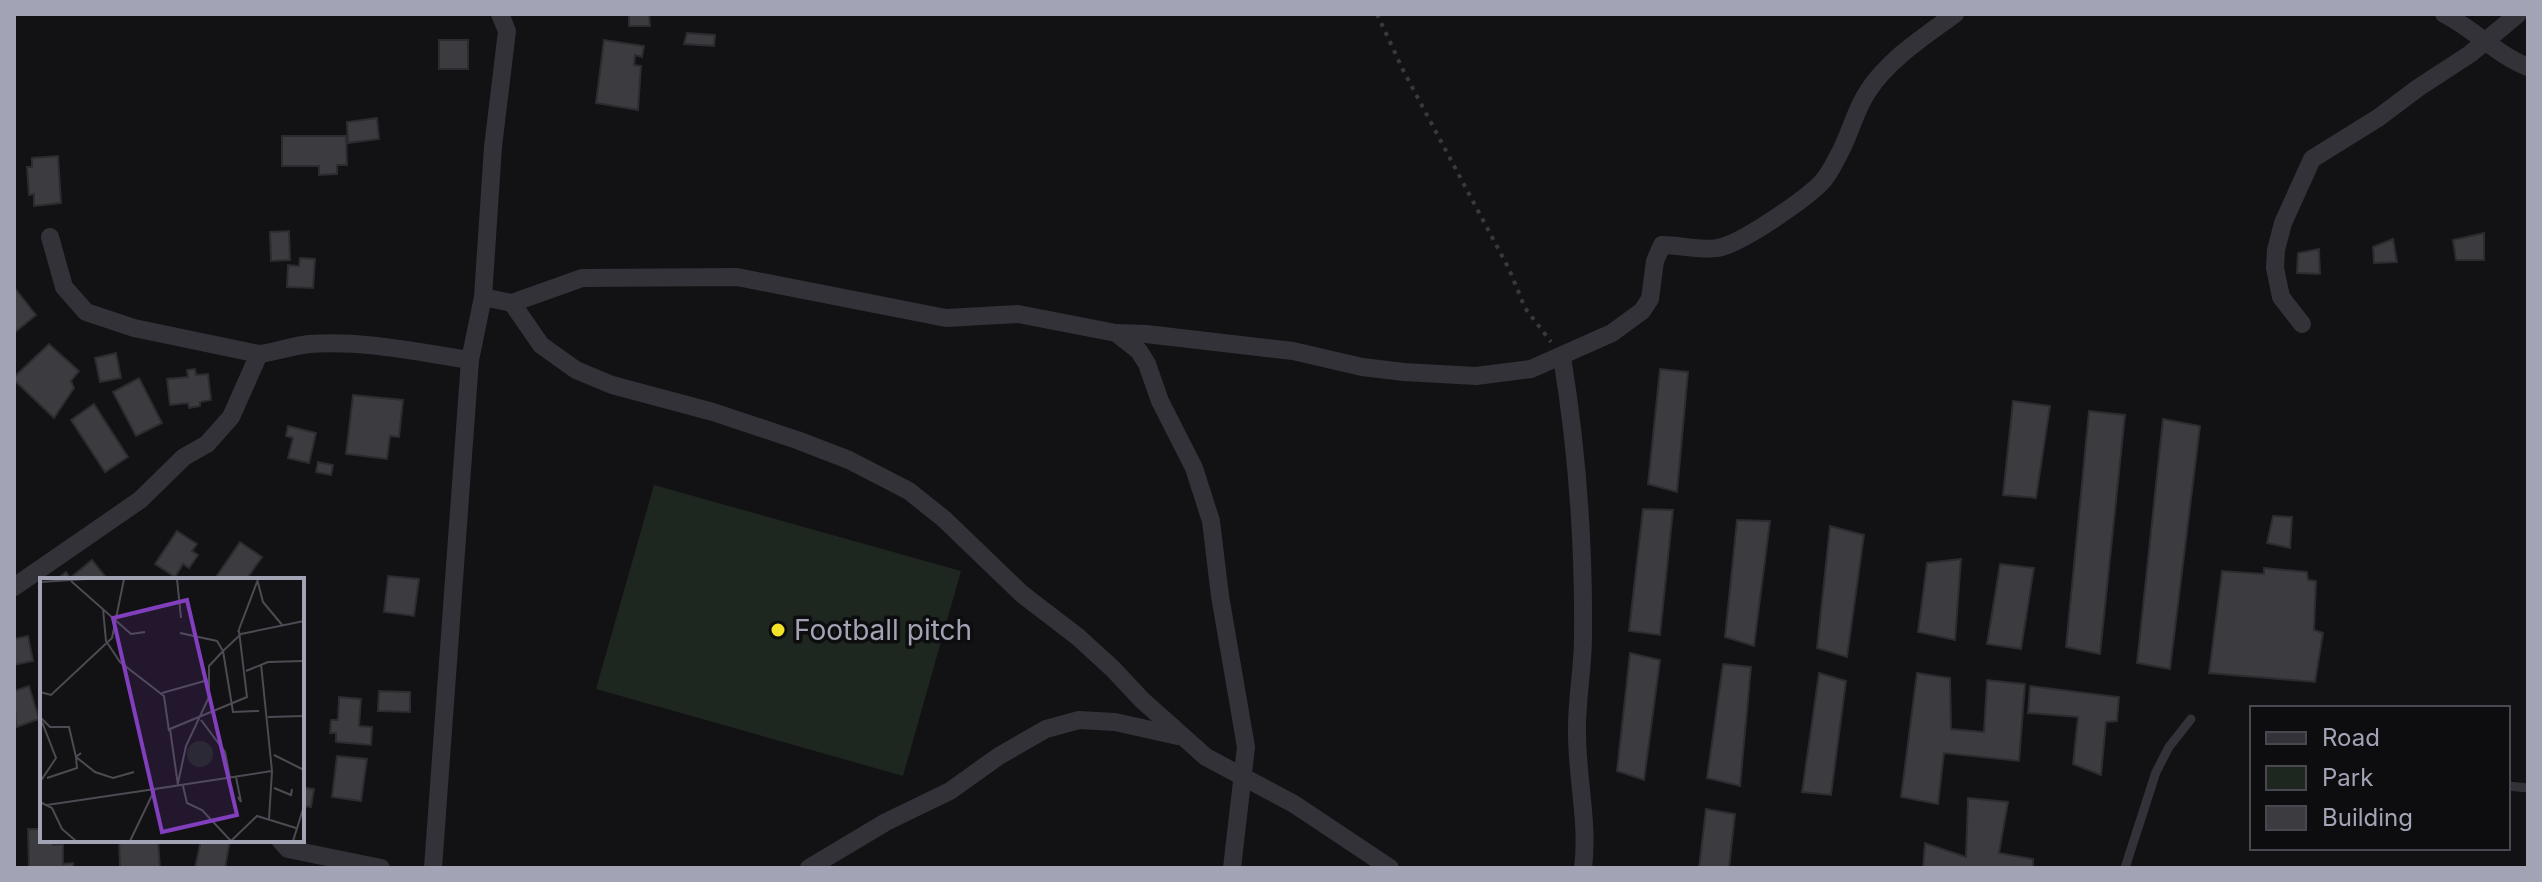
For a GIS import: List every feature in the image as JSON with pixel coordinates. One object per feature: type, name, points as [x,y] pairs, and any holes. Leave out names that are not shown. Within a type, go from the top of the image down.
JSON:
[{"type":"street","points":[[483,297],[512,303],[582,278],[737,277],[946,318],[1018,314],[1116,333],[1293,351],[1362,367],[1404,372],[1476,376],[1531,369],[1612,333],[1642,311],[1650,299],[1655,261],[1662,245],[1715,249],[1735,243],[1816,188],[1838,157],[1856,111],[1869,89],[1907,50],[1955,14]]},
{"type":"street","points":[[2444,14],[2462,23],[2509,60],[2528,67]]},
{"type":"street","points":[[2302,324],[2281,297],[2275,268],[2276,250],[2283,223],[2312,159],[2378,118],[2518,14]]},
{"type":"street","points":[[433,868],[470,360],[483,297],[493,147],[507,20]]},
{"type":"street","points":[[50,237],[64,287],[86,312],[134,328],[259,354],[305,345],[342,344],[470,360]]},
{"type":"street","points":[[512,303],[541,345],[576,370],[612,385],[797,440],[849,460],[909,491],[944,519],[1022,594],[1113,669],[1181,737],[1206,757],[1294,804],[1390,868]]},
{"type":"street","points":[[1116,333],[1139,351],[1147,364],[1160,401],[1202,489],[1211,521],[1220,596],[1245,732],[1232,868]]},
{"type":"street","points":[[14,587],[140,500],[184,457],[207,444],[231,417],[259,354]]},
{"type":"street","points":[[1562,357],[1573,425],[1581,546],[1583,640],[1577,730],[1585,832],[1583,868]]},
{"type":"street","points":[[809,868],[886,822],[950,791],[999,756],[1046,729],[1074,720],[1115,722],[1181,737]]},
{"type":"street","points":[[281,842],[296,851],[381,868]]},
{"type":"lane","points":[[2125,868],[2156,772],[2169,747],[2191,719]]},
{"type":"path","points":[[1377,14],[1403,70],[1509,269],[1525,308],[1562,357]]},
{"type":"green space","name":"Football pitch","points":[[654,485],[961,571],[903,776],[596,689]]},
{"type":"building","points":[[629,14],[649,14],[650,26],[629,26]]},
{"type":"building","points":[[687,33],[715,35],[714,46],[684,44]]},
{"type":"building","points":[[439,40],[468,40],[468,69],[439,69]]},
{"type":"building","points":[[604,40],[644,46],[642,57],[635,55],[634,65],[641,66],[638,110],[596,103]]},
{"type":"building","points":[[377,118],[379,139],[348,143],[347,122]]},
{"type":"building","points":[[282,136],[346,136],[347,165],[337,165],[337,174],[319,175],[319,166],[282,166]]},
{"type":"building","points":[[58,156],[61,203],[34,206],[34,194],[29,195],[27,167],[32,167],[32,158]]},
{"type":"building","points":[[289,231],[290,260],[271,261],[270,232]]},
{"type":"building","points":[[2484,233],[2484,260],[2456,260],[2453,240]]},
{"type":"building","points":[[2393,239],[2397,262],[2374,263],[2373,247]]},
{"type":"building","points":[[2319,249],[2320,274],[2297,273],[2298,253]]},
{"type":"building","points":[[300,258],[315,259],[313,288],[287,287],[288,265],[299,266]]},
{"type":"building","points":[[14,287],[36,315],[14,333]]},
{"type":"building","points":[[49,344],[79,371],[71,381],[74,388],[54,418],[14,380]]},
{"type":"building","points":[[116,353],[121,378],[100,382],[95,358]]},
{"type":"building","points":[[195,369],[196,375],[208,374],[211,400],[189,408],[188,403],[170,405],[167,379],[188,377],[187,370]]},
{"type":"building","points":[[1660,369],[1688,372],[1677,492],[1648,484]]},
{"type":"building","points":[[139,378],[162,423],[136,436],[113,392]]},
{"type":"building","points":[[353,395],[403,400],[399,437],[390,436],[387,459],[346,454]]},
{"type":"building","points":[[2013,401],[2050,406],[2036,498],[2003,495]]},
{"type":"building","points":[[94,404],[128,457],[105,472],[71,420]]},
{"type":"building","points":[[2089,411],[2125,415],[2100,654],[2066,647]]},
{"type":"building","points":[[2163,419],[2200,426],[2170,669],[2137,663]]},
{"type":"building","points":[[288,426],[316,433],[309,463],[288,458],[293,438],[286,436]]},
{"type":"building","points":[[318,462],[333,465],[331,475],[316,472]]},
{"type":"building","points":[[1643,509],[1673,510],[1660,635],[1629,631]]},
{"type":"building","points":[[2273,516],[2292,517],[2290,548],[2267,543]]},
{"type":"building","points":[[1737,520],[1770,521],[1754,646],[1725,637]]},
{"type":"building","points":[[1830,526],[1864,535],[1847,657],[1817,648]]},
{"type":"building","points":[[177,531],[197,544],[192,551],[198,555],[189,568],[183,564],[175,577],[155,564]]},
{"type":"building","points":[[240,542],[262,557],[247,578],[215,578]]},
{"type":"building","points":[[1961,559],[1955,640],[1918,632],[1927,563]]},
{"type":"building","points":[[92,560],[106,578],[70,578]]},
{"type":"building","points":[[2000,564],[2034,568],[2021,649],[1987,644]]},
{"type":"building","points":[[2264,568],[2307,572],[2308,580],[2316,581],[2314,630],[2323,633],[2315,682],[2209,673],[2222,571],[2264,574]]},
{"type":"building","points":[[388,576],[419,579],[414,616],[384,612]]},
{"type":"building","points":[[28,636],[33,661],[14,665],[14,639]]},
{"type":"building","points":[[1630,653],[1660,660],[1644,780],[1617,771]]},
{"type":"building","points":[[1723,664],[1751,667],[1740,786],[1707,778]]},
{"type":"building","points":[[1819,673],[1846,681],[1831,795],[1802,792]]},
{"type":"building","points":[[1917,673],[1950,678],[1951,729],[1984,732],[1987,680],[2025,684],[2019,761],[1944,753],[1938,804],[1901,797]]},
{"type":"building","points":[[29,686],[39,719],[16,727],[14,691]]},
{"type":"building","points":[[2030,686],[2119,697],[2117,721],[2106,722],[2101,775],[2073,764],[2078,717],[2028,713]]},
{"type":"building","points":[[379,691],[410,692],[410,712],[378,711]]},
{"type":"building","points":[[339,697],[361,699],[359,726],[372,727],[371,745],[336,742],[336,733],[330,733],[331,720],[338,720]]},
{"type":"building","points":[[337,756],[367,759],[361,801],[332,797]]},
{"type":"building","points":[[304,787],[314,789],[311,807],[304,806]]},
{"type":"building","points":[[1968,798],[2008,802],[1999,853],[2033,859],[2033,868],[1923,868],[1925,843],[1966,857]]},
{"type":"building","points":[[1706,809],[1735,814],[1729,868],[1699,868]]},
{"type":"building","points":[[28,829],[40,829],[40,842],[63,844],[63,864],[73,863],[73,868],[29,868]]},
{"type":"building","points":[[119,842],[158,842],[160,868],[120,868]]},
{"type":"building","points":[[201,842],[230,842],[225,868],[195,868]]},
{"type":"place","name":"Football pitch","points":[[778,630]]}]
